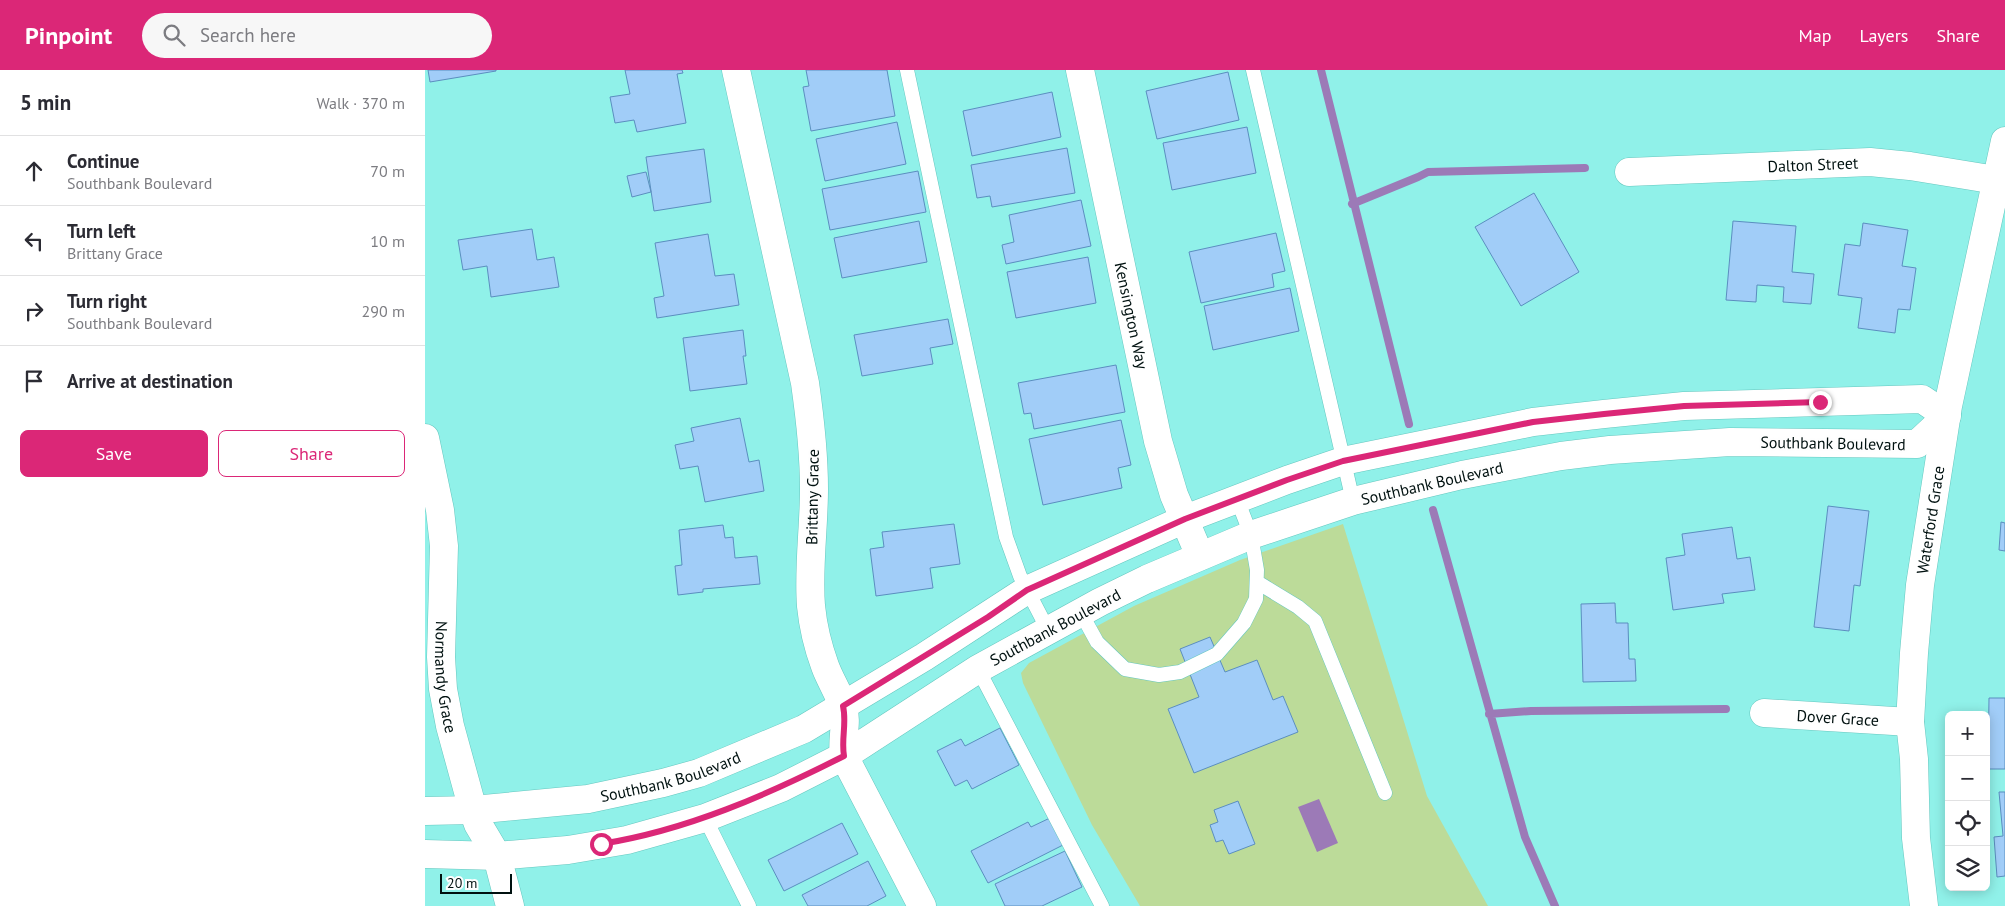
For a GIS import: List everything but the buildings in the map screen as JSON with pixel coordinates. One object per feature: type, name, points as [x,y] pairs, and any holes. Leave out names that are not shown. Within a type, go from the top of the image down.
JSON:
[{"type":"street","name":"Brittany Grace","points":[[736,70],[805,383],[813,449],[814,490],[810,577],[811,607],[816,638],[825,665],[843,706],[845,722],[842,740],[844,756],[922,906]]},
{"type":"street","name":"Kensington Way","points":[[1080,70],[1158,441],[1174,495],[1200,556]]},
{"type":"street","name":"Waterford Grace","points":[[1925,906],[1916,838],[1914,759],[1910,722],[1920,585],[1947,416],[2005,141]]},
{"type":"street","name":"Dalton Street","points":[[1629,172],[1871,162],[1910,166],[1996,180]]},
{"type":"street","name":"Southbank Boulevard","points":[[425,811],[473,810],[587,798],[699,773],[804,729],[988,617],[1027,590],[1185,519],[1343,461],[1533,422],[1684,406],[1922,399],[1947,416],[1917,444],[1730,442],[1610,450],[1561,456],[1461,475],[1353,501],[1251,535],[1147,579],[1081,612],[979,669],[844,756],[781,788],[705,818],[627,840],[568,850],[497,856],[425,854]]},
{"type":"street","name":"Normandy Grace","points":[[425,438],[440,510],[444,546],[441,657],[443,689],[450,726],[473,810],[478,824],[497,856],[510,906]]},
{"type":"street","name":"Dover Grace","points":[[1764,713],[1910,722]]},
{"type":"lane","points":[[907,70],[1006,537],[1012,557],[1048,630]]},
{"type":"lane","points":[[1253,70],[1353,501]]},
{"type":"lane","points":[[1081,612],[1097,642],[1125,669],[1159,675],[1180,672],[1217,654],[1244,623],[1256,599],[1257,570],[1251,535],[1237,499]]},
{"type":"lane","points":[[1257,582],[1298,607],[1315,621],[1385,793]]},
{"type":"lane","points":[[979,669],[1102,906]]},
{"type":"lane","points":[[705,818],[749,906]]},
{"type":"green space","points":[[1343,524],[1427,796],[1488,906],[1140,906],[1092,825],[1023,683],[1021,673],[1029,663],[1134,606],[1240,560]]},
{"type":"shaded area","points":[[1319,799],[1338,843],[1317,852],[1298,807]]},
{"type":"waterway","points":[[1321,70],[1409,424]]},
{"type":"waterway","points":[[1352,204],[1428,172],[1585,168]]},
{"type":"waterway","points":[[1433,510],[1525,837],[1555,906]]},
{"type":"waterway","points":[[1489,714],[1531,711],[1726,709]]},
{"type":"route","points":[[601,844],[627,840],[705,818],[781,788],[844,756],[842,740],[845,714],[843,706],[988,617],[1027,590],[1185,519],[1287,480],[1343,461],[1533,422],[1684,406],[1820,402]]}]
